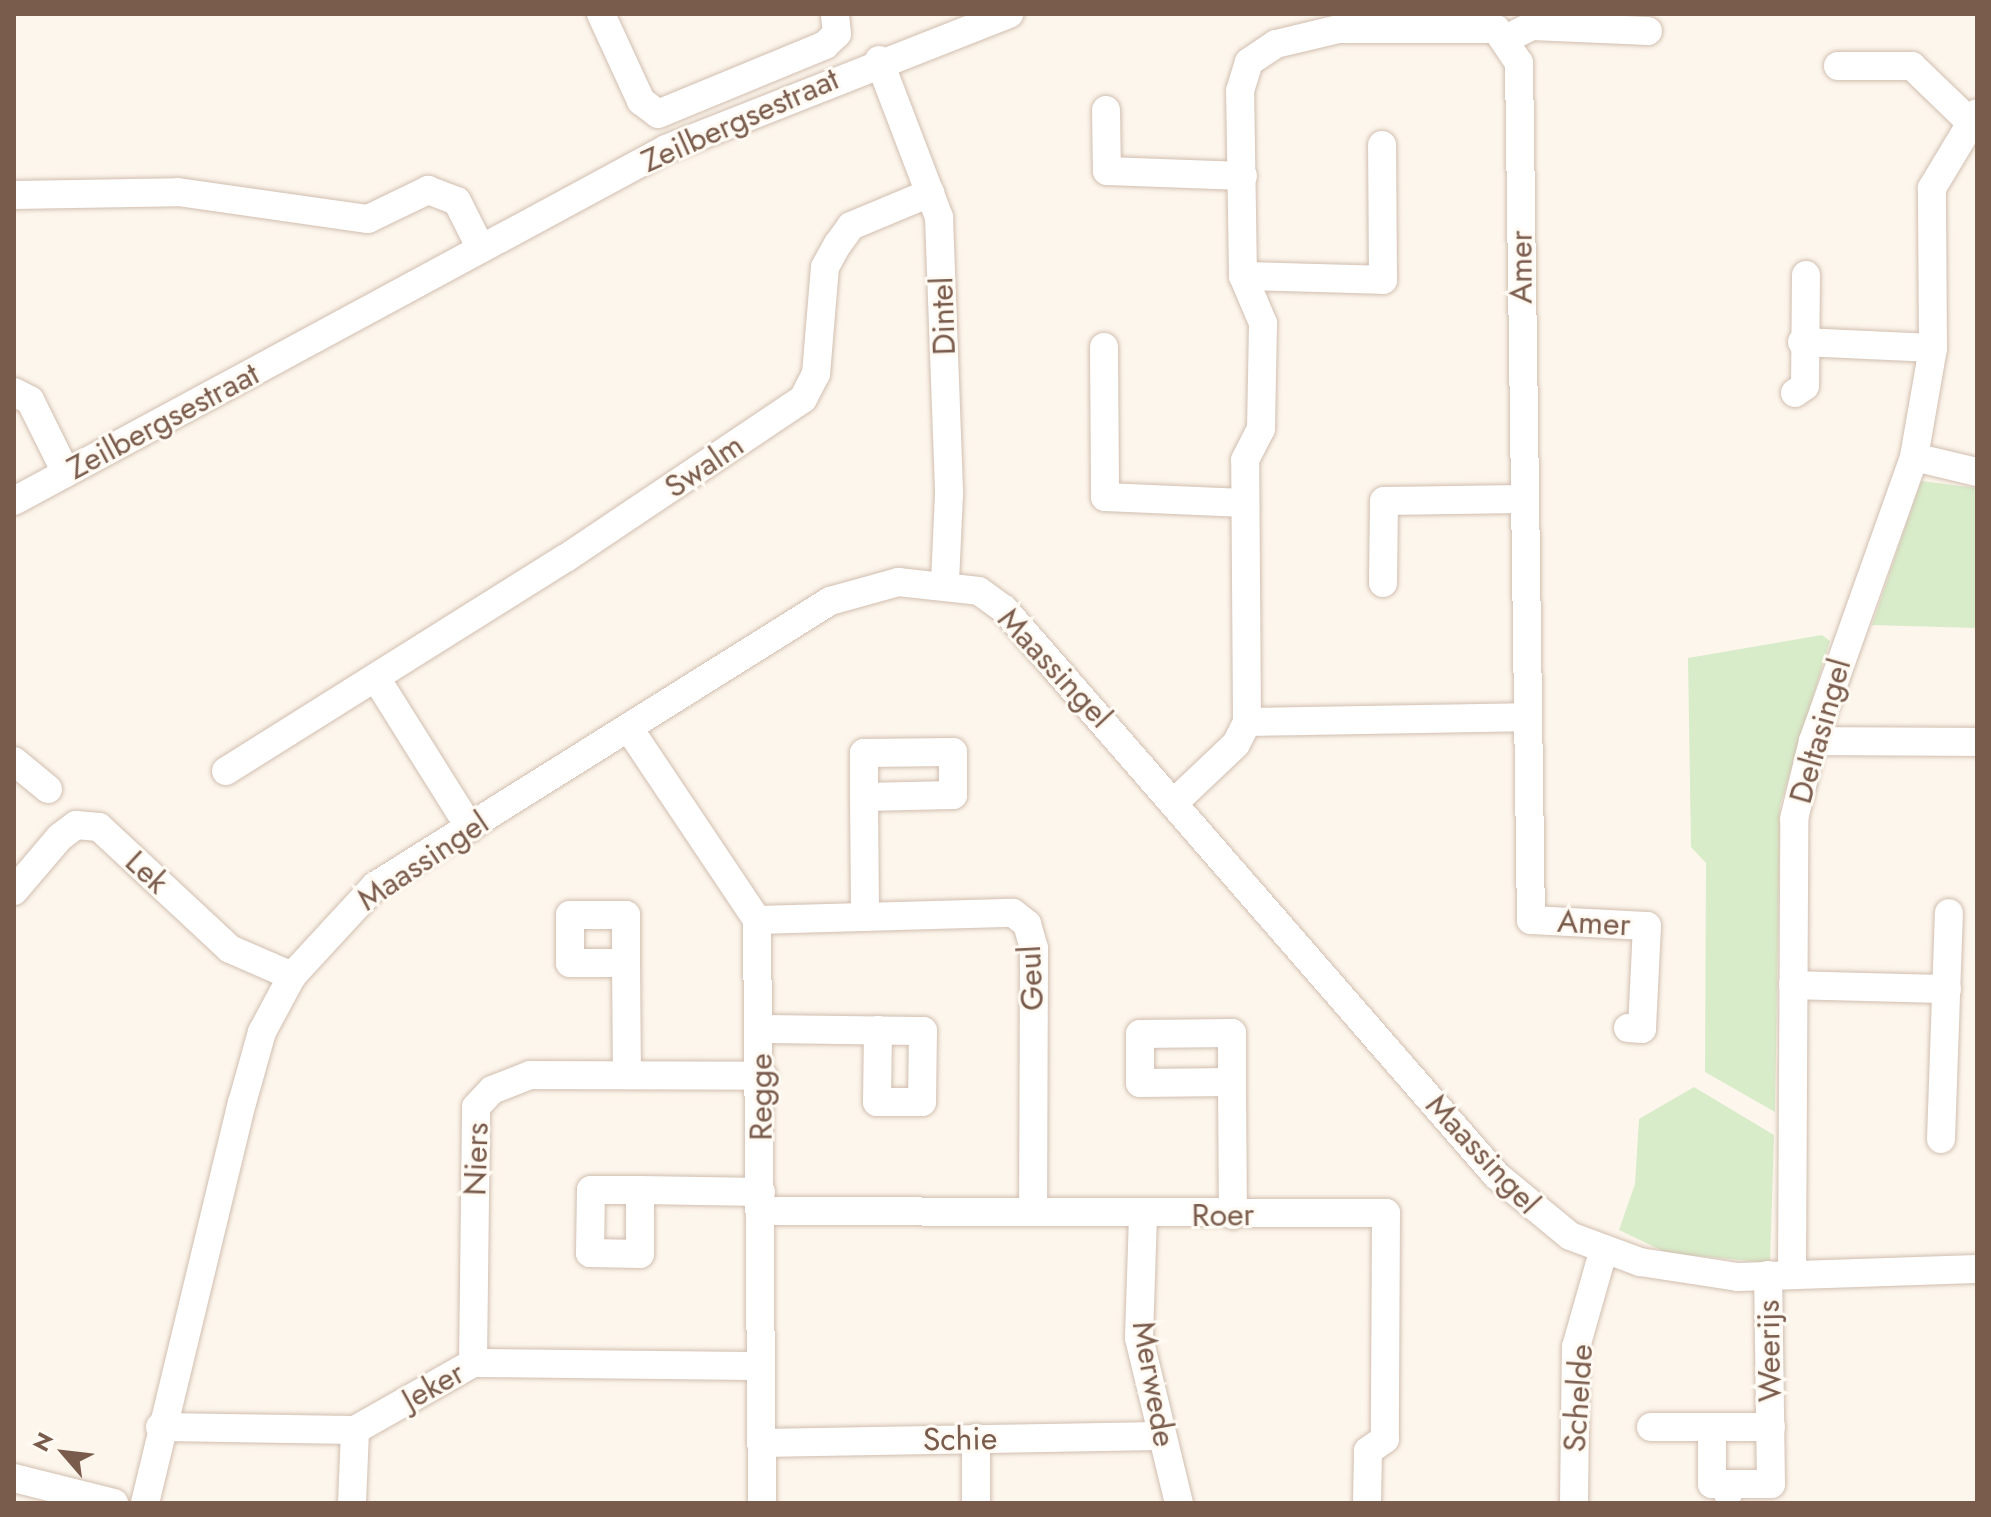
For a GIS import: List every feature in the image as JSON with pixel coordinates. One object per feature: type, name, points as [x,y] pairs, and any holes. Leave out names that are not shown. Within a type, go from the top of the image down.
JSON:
[{"type":"street","points":[[601,14],[641,101],[658,114],[825,45],[837,34],[835,14]]},
{"type":"street","name":"Zeilbergsestraat","points":[[14,501],[413,288],[479,245],[666,149],[879,60],[1009,14]]},
{"type":"street","points":[[1177,800],[1236,744],[1247,722],[1245,460],[1261,429],[1263,323],[1243,276],[1240,91],[1249,62],[1276,44],[1339,29],[1479,25],[1508,38],[1532,26],[1648,31]]},
{"type":"street","name":"Amer","points":[[1508,38],[1519,63],[1524,717],[1531,920],[1647,926],[1642,1029],[1628,1028]]},
{"type":"street","name":"Dintel","points":[[879,60],[939,217],[947,433],[945,583]]},
{"type":"street","name":"Deltasingel","points":[[1780,1273],[1793,985],[1794,819],[1813,741],[1914,457],[1933,348],[1932,188],[1973,117],[1912,66],[1838,66]]},
{"type":"street","points":[[1106,110],[1107,171],[1243,176]]},
{"type":"street","points":[[1243,276],[1383,280],[1382,145]]},
{"type":"street","points":[[14,195],[178,192],[368,219],[428,190],[457,201],[479,245]]},
{"type":"street","name":"Swalm","points":[[226,771],[376,678],[803,399],[816,374],[825,267],[838,244],[851,226],[930,193]]},
{"type":"street","points":[[1795,393],[1805,386],[1802,342],[1806,275]]},
{"type":"street","points":[[1802,342],[1933,348]]},
{"type":"street","points":[[1104,347],[1105,497],[1244,503]]},
{"type":"street","points":[[14,392],[30,400],[66,473]]},
{"type":"street","points":[[1914,457],[1977,472]]},
{"type":"street","points":[[1383,583],[1384,501],[1523,499]]},
{"type":"street","name":"Maassingel","points":[[145,1503],[160,1427],[262,1032],[292,976],[375,886],[630,730],[830,601],[898,582],[945,583],[979,591],[1004,609],[1177,800],[1496,1175],[1532,1211],[1604,1249],[1690,1271],[1780,1273],[1977,1269]]},
{"type":"street","points":[[376,678],[470,828]]},
{"type":"street","points":[[1247,722],[1524,717]]},
{"type":"street","points":[[630,730],[757,920]]},
{"type":"street","points":[[1813,741],[1977,742]]},
{"type":"street","points":[[14,761],[48,789]]},
{"type":"street","points":[[864,797],[865,917]]},
{"type":"street","name":"Lek","points":[[14,891],[60,837],[76,825],[99,827],[230,949],[292,976]]},
{"type":"street","name":"Geul","points":[[757,920],[1013,913],[1027,924],[1034,948],[1033,1210]]},
{"type":"street","points":[[1941,1139],[1949,913]]},
{"type":"street","name":"Regge","points":[[757,920],[763,1076],[762,1503]]},
{"type":"street","points":[[626,963],[627,1075]]},
{"type":"street","points":[[1793,985],[1947,989]]},
{"type":"street","points":[[761,1029],[878,1030]]},
{"type":"street","name":"Niers","points":[[473,1363],[476,1107],[492,1090],[530,1075],[763,1076]]},
{"type":"street","points":[[1232,1082],[1233,1215]]},
{"type":"street","name":"Roer","points":[[640,1190],[761,1201],[1143,1216],[1386,1213],[1385,1439],[1368,1451],[1367,1503]]},
{"type":"street","name":"Merwede","points":[[1143,1216],[1139,1338],[1159,1436],[1179,1503]]},
{"type":"street","name":"Schelde","points":[[1574,1503],[1576,1347],[1604,1249]]},
{"type":"street","name":"Weerijs","points":[[1712,1427],[1712,1484],[1728,1494],[1771,1484],[1771,1427],[1780,1273]]},
{"type":"street","name":"Jeker","points":[[355,1430],[473,1363],[760,1366]]},
{"type":"street","points":[[160,1427],[355,1430],[352,1503]]},
{"type":"street","name":"Weerijs","points":[[1651,1427],[1771,1427]]},
{"type":"street","name":"Schie","points":[[761,1443],[1159,1436]]},
{"type":"street","points":[[976,1438],[976,1503]]},
{"type":"street","points":[[15,1482],[114,1503]]},
{"type":"green space","points":[[1921,481],[1977,488],[1977,628],[1872,625]]},
{"type":"green space","points":[[1822,635],[1830,641],[1780,806],[1775,1112],[1705,1072],[1706,863],[1691,847],[1688,658]]},
{"type":"green space","points":[[1694,1087],[1774,1135],[1770,1263],[1667,1253],[1619,1230],[1635,1184],[1639,1119]]}]
